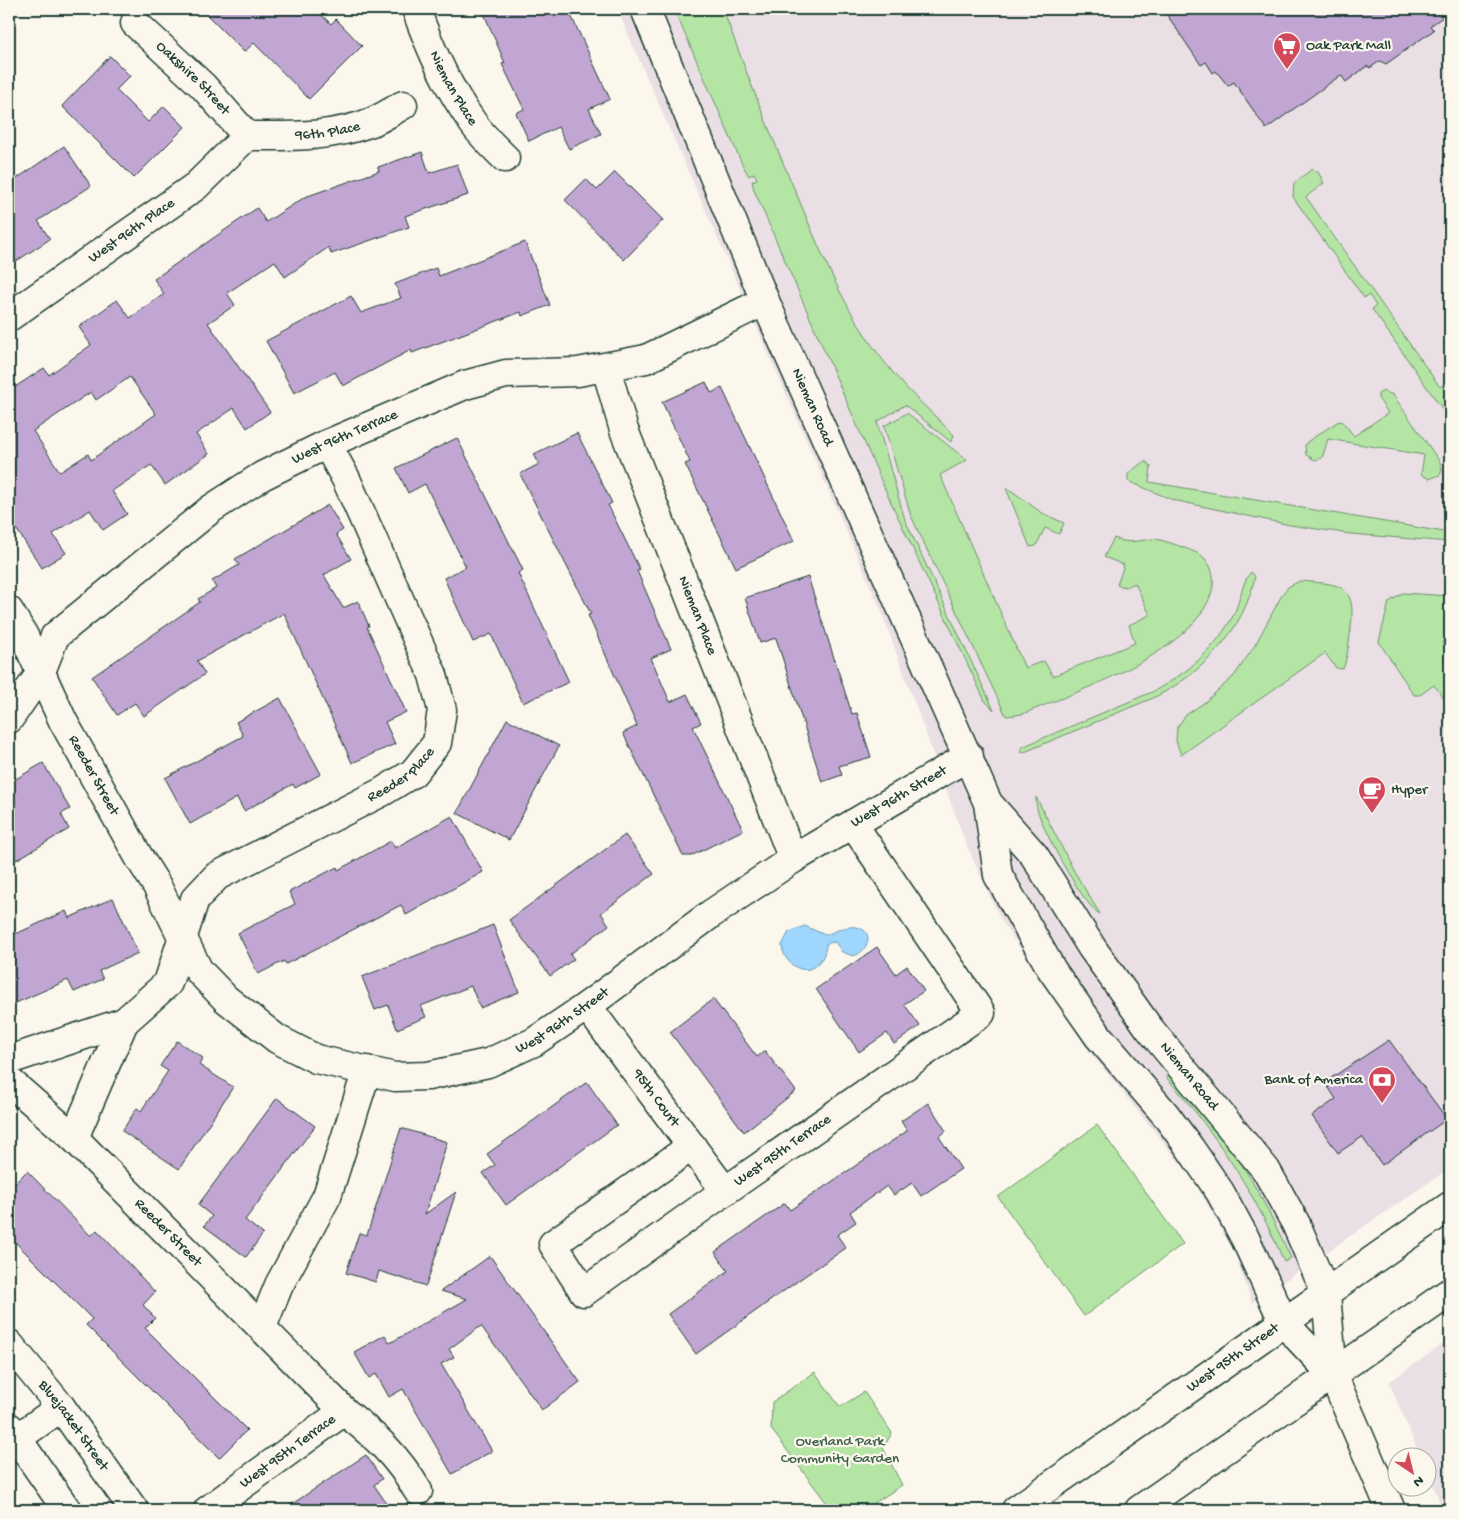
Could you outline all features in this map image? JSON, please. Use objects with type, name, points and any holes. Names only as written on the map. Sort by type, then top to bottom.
[{"type":"street","name":"Nieman Place","points":[[416,9],[429,44],[449,86],[474,125],[504,158]]},
{"type":"street","name":"Nieman Road","points":[[645,9],[765,301],[969,756],[988,803],[998,875],[1052,970],[1099,1037],[1165,1114],[1220,1192],[1245,1238],[1284,1323],[1333,1375]]},
{"type":"street","name":"Oakshire Street","points":[[135,23],[203,86],[247,136]]},
{"type":"street","name":"96th Place","points":[[247,136],[304,137],[335,134],[370,123],[403,105]]},
{"type":"street","name":"West 96th Place","points":[[9,317],[196,186],[247,136]]},
{"type":"street","name":"West 96th Terrace","points":[[9,719],[40,674],[55,636],[211,509],[262,476],[327,444],[465,385],[506,374],[578,372],[646,360],[765,301]]},
{"type":"street","name":"Nieman Place","points":[[606,368],[624,430],[794,860]]},
{"type":"street","name":"Reeder Place","points":[[183,937],[195,899],[217,876],[382,792],[413,773],[437,743],[442,710],[433,675],[346,479],[327,444]]},
{"type":"street","name":"Reeder Street","points":[[9,612],[24,636],[63,721],[157,886],[200,971],[226,999],[277,1039],[316,1059],[367,1070]]},
{"type":"street","name":"West 96th Street","points":[[367,1070],[395,1077],[428,1076],[488,1063],[534,1042],[588,1006],[711,914],[794,860],[969,756]]},
{"type":"street","name":"Nieman Road","points":[[988,803],[1034,855],[1092,948],[1149,1028],[1266,1170],[1296,1224],[1326,1294],[1333,1375],[1391,1510]]},
{"type":"street","name":"West 95th Terrace","points":[[692,1146],[553,1244],[584,1292],[725,1191],[981,1013],[853,824]]},
{"type":"street","points":[[9,1060],[124,1022],[168,983],[183,937]]},
{"type":"street","name":"95th Court","points":[[588,1006],[725,1191]]},
{"type":"street","points":[[74,1138],[124,1022]]},
{"type":"street","points":[[262,1327],[279,1285],[327,1196],[367,1070]]},
{"type":"street","name":"Reeder Street","points":[[9,1081],[74,1138],[262,1327]]},
{"type":"street","name":"West 95th Street","points":[[1016,1510],[1450,1206]]},
{"type":"street","points":[[1139,1510],[1450,1292]]},
{"type":"street","name":"West 95th Terrace","points":[[262,1327],[344,1411],[379,1439],[395,1456],[418,1491]]},
{"type":"street","name":"Bluejacket Street","points":[[9,1344],[61,1407],[134,1510]]},
{"type":"street","points":[[61,1407],[11,1437],[67,1510]]},
{"type":"street","name":"West 95th Terrace","points":[[208,1510],[344,1411]]},
{"type":"shaded area","points":[[617,9],[1450,9],[1450,1168],[1252,1303],[1235,1254],[1193,1179],[1089,1051],[1001,920],[966,844],[880,608]]},
{"type":"shaded area","points":[[1450,1339],[1450,1510],[1443,1510],[1436,1493],[1436,1446],[1416,1446],[1389,1382]]},
{"type":"green space","points":[[674,9],[723,9],[758,103],[787,172],[823,257],[851,313],[886,365],[954,435],[951,442],[905,405],[877,422],[905,520],[994,710],[985,701],[888,496],[754,190],[752,181],[757,179],[754,173],[749,176],[742,164]]},
{"type":"green space","points":[[1312,169],[1318,172],[1324,183],[1306,197],[1440,387],[1450,380],[1450,393],[1447,396],[1450,401],[1450,420],[1372,309],[1376,306],[1369,295],[1364,298],[1293,197],[1294,183]]},
{"type":"green space","points":[[1383,391],[1393,395],[1440,462],[1442,470],[1440,475],[1429,479],[1421,474],[1424,455],[1328,439],[1322,458],[1315,460],[1306,455],[1305,446],[1307,442],[1337,422],[1342,421],[1354,436],[1388,413],[1378,398],[1378,394]]},
{"type":"green space","points":[[907,413],[967,460],[940,475],[1025,668],[1044,661],[1053,676],[1135,643],[1129,625],[1150,615],[1135,583],[1126,587],[1117,585],[1124,565],[1104,557],[1114,538],[1130,542],[1154,539],[1201,555],[1209,565],[1213,578],[1213,586],[1204,609],[1186,630],[1162,649],[1134,666],[1104,681],[1023,714],[1006,716],[911,516],[884,426]]},
{"type":"green space","points":[[1143,462],[1147,462],[1151,467],[1149,482],[1450,533],[1450,542],[1351,534],[1290,525],[1173,500],[1128,481],[1128,474]]},
{"type":"green space","points":[[1006,488],[1042,513],[1064,523],[1059,534],[1045,528],[1036,546],[1030,547]]},
{"type":"green space","points":[[1251,572],[1255,576],[1250,596],[1242,615],[1218,649],[1188,677],[1153,698],[1022,753],[1021,748],[1152,692],[1189,668],[1210,648],[1228,625]]},
{"type":"green space","points":[[1300,581],[1324,583],[1342,588],[1351,601],[1351,627],[1343,669],[1336,668],[1325,653],[1181,755],[1176,741],[1177,727],[1186,715],[1205,702],[1234,676],[1254,647],[1283,593],[1288,587]]},
{"type":"green space","points":[[1403,593],[1450,596],[1450,635],[1442,642],[1450,654],[1450,706],[1434,685],[1420,695],[1414,695],[1379,642],[1389,602]]},
{"type":"green space","points":[[1036,797],[1074,871],[1100,914],[1093,908],[1074,883],[1054,848],[1040,818]]},
{"type":"green space","points":[[1171,1073],[1216,1127],[1242,1164],[1268,1210],[1291,1258],[1284,1262],[1260,1212],[1232,1164],[1201,1119],[1166,1077]]},
{"type":"green space","points":[[1097,1125],[1183,1244],[1084,1316],[998,1197]]},
{"type":"green space","name":"Overland Park Community Garden","points":[[815,1372],[840,1407],[864,1392],[892,1433],[883,1448],[902,1485],[864,1510],[832,1510],[771,1429],[772,1402]]},
{"type":"water","points":[[805,926],[825,935],[844,928],[856,927],[866,932],[868,941],[863,951],[853,956],[842,952],[835,942],[827,943],[822,959],[814,967],[802,969],[796,967],[786,958],[782,945],[789,932]]},
{"type":"building","points":[[201,9],[315,9],[331,24],[336,19],[362,46],[309,99],[254,43],[244,52]]},
{"type":"building","points":[[482,9],[568,9],[610,99],[589,109],[601,134],[569,149],[558,127],[529,141],[516,113],[524,109],[502,64],[505,63]]},
{"type":"building","name":"Oak Park Mall","points":[[1163,9],[1450,9],[1450,12],[1430,26],[1434,30],[1386,64],[1380,61],[1370,68],[1367,66],[1346,82],[1341,75],[1266,129],[1234,82],[1228,86],[1216,71],[1213,73],[1206,62],[1201,65]]},
{"type":"building","points":[[110,56],[130,76],[116,90],[148,122],[164,106],[185,127],[134,178],[62,106]]},
{"type":"building","points":[[64,146],[91,186],[38,221],[50,239],[9,266],[9,184]]},
{"type":"building","points":[[422,152],[429,173],[457,164],[468,195],[405,216],[409,227],[331,254],[329,247],[285,277],[275,261],[227,293],[235,305],[208,323],[270,412],[247,428],[234,408],[196,434],[209,454],[165,485],[151,465],[112,491],[127,514],[103,530],[90,510],[53,534],[66,553],[42,568],[9,518],[9,391],[44,368],[49,375],[91,345],[79,327],[117,300],[130,318],[164,294],[154,279],[257,208],[266,222],[305,197],[379,171],[378,167]],"holes":[[[130,377],[156,414],[91,460],[88,454],[60,472],[33,431],[91,392],[96,400]]]},
{"type":"building","points":[[615,172],[663,220],[624,260],[565,200],[586,179],[597,190]]},
{"type":"building","points":[[525,242],[550,305],[522,316],[521,312],[412,353],[411,350],[343,386],[335,372],[294,393],[266,341],[351,296],[361,313],[401,298],[395,284],[436,268],[439,276]]},
{"type":"building","points":[[706,382],[711,393],[722,388],[794,541],[736,568],[685,464],[690,462],[662,402]]},
{"type":"building","points":[[577,433],[612,503],[608,505],[640,570],[637,571],[671,649],[651,658],[670,702],[687,694],[701,723],[693,727],[743,830],[691,856],[683,856],[623,733],[637,726],[588,615],[591,614],[520,474],[539,464],[534,454]]},
{"type":"building","points":[[457,438],[523,570],[518,573],[569,682],[523,703],[491,634],[473,642],[444,578],[466,567],[425,484],[408,493],[396,468]]},
{"type":"building","points":[[328,505],[343,530],[336,534],[351,559],[324,575],[343,608],[358,601],[369,626],[367,627],[406,712],[385,722],[395,744],[352,763],[284,613],[197,661],[205,674],[144,716],[135,703],[117,715],[92,677],[200,602],[198,599],[216,588],[212,581],[239,565],[235,559]]},
{"type":"building","points":[[808,577],[852,714],[857,713],[871,757],[839,766],[842,775],[822,782],[776,638],[760,643],[745,598]]},
{"type":"building","points":[[280,698],[321,774],[295,788],[293,784],[244,811],[237,798],[190,824],[165,778],[243,736],[236,722]]},
{"type":"building","points":[[507,719],[559,746],[509,840],[457,813]]},
{"type":"building","points":[[43,763],[70,809],[61,814],[69,829],[9,864],[9,783]]},
{"type":"building","points":[[452,816],[483,872],[406,915],[401,905],[286,964],[284,961],[258,974],[238,933],[295,904],[289,892],[337,867],[338,870],[391,841],[395,848]]},
{"type":"building","points":[[625,835],[654,874],[601,913],[609,925],[570,954],[574,959],[550,976],[509,920]]},
{"type":"building","points":[[113,898],[138,953],[99,971],[103,979],[74,992],[68,980],[9,1006],[9,937],[66,911],[69,918]]},
{"type":"building","points":[[493,925],[519,992],[480,1008],[471,986],[421,1006],[426,1017],[397,1029],[388,1005],[375,1010],[362,977]]},
{"type":"building","points":[[877,947],[896,974],[907,966],[924,991],[904,1004],[920,1026],[894,1044],[887,1033],[859,1052],[816,989]]},
{"type":"building","points":[[713,999],[757,1057],[765,1051],[796,1091],[744,1132],[670,1032]]},
{"type":"building","name":"Bank of America","points":[[1389,1040],[1447,1119],[1382,1165],[1362,1137],[1338,1153],[1312,1116],[1336,1099],[1325,1082]]},
{"type":"building","points":[[177,1041],[203,1058],[199,1065],[233,1087],[179,1169],[122,1131],[137,1108],[141,1111],[168,1071],[160,1066]]},
{"type":"building","points":[[587,1082],[617,1125],[506,1205],[483,1173],[495,1165],[487,1154]]},
{"type":"building","points":[[277,1098],[315,1126],[245,1220],[263,1234],[246,1257],[204,1226],[212,1216],[198,1205]]},
{"type":"building","points":[[928,1103],[946,1131],[939,1137],[961,1169],[921,1196],[912,1183],[894,1195],[887,1186],[850,1212],[856,1222],[837,1235],[846,1248],[696,1354],[668,1314],[728,1271],[715,1252],[785,1203],[790,1210],[907,1131],[901,1121]]},
{"type":"building","points":[[401,1128],[447,1142],[425,1214],[456,1192],[426,1286],[379,1271],[376,1282],[346,1273],[359,1233],[367,1235]]},
{"type":"building","points":[[27,1171],[91,1236],[97,1230],[155,1292],[143,1305],[155,1318],[145,1328],[247,1430],[219,1458],[86,1325],[92,1319],[9,1236],[9,1189]]},
{"type":"building","points":[[490,1256],[580,1382],[542,1410],[481,1326],[449,1349],[454,1357],[441,1364],[492,1451],[452,1474],[403,1389],[389,1397],[376,1374],[369,1378],[354,1352],[385,1335],[390,1343],[467,1299],[441,1291]]},
{"type":"building","points":[[366,1455],[382,1479],[374,1485],[391,1510],[283,1510]]},
{"type":"place","name":"Oak Park Mall","points":[[1287,70]]},
{"type":"place","name":"Hyper","points":[[1372,814]]},
{"type":"place","name":"Bank of America","points":[[1382,1104]]}]
